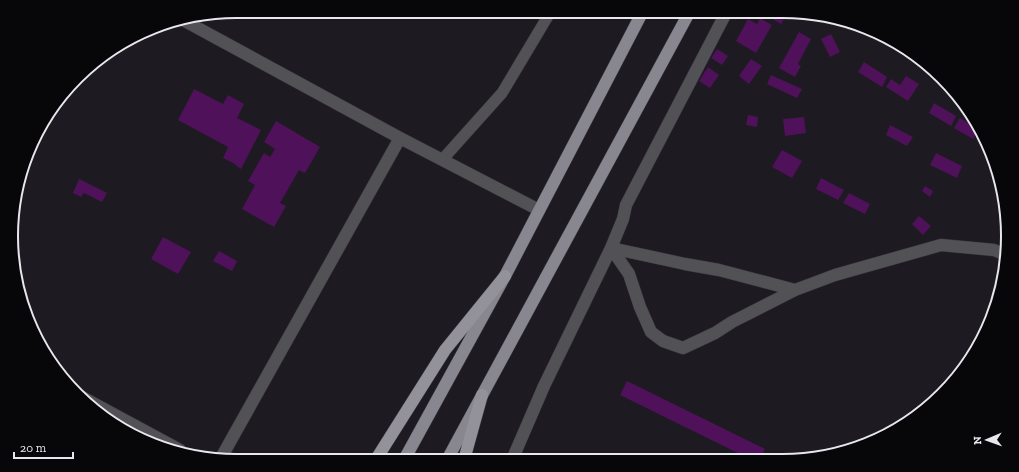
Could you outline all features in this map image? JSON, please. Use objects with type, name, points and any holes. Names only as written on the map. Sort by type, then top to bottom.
[{"type":"highway","points":[[379,454],[445,350],[505,276]]},
{"type":"highway","points":[[466,454],[482,395]]},
{"type":"main road","points":[[407,454],[505,276],[639,18]]},
{"type":"main road","points":[[450,454],[686,18]]},
{"type":"street","points":[[515,454],[544,386],[611,248],[623,219],[626,205],[723,18]]},
{"type":"street","points":[[188,23],[400,138],[539,210]]},
{"type":"street","points":[[223,454],[400,138]]},
{"type":"street","points":[[611,248],[630,274],[640,307],[651,332],[663,342],[683,348],[795,290],[835,275],[941,244],[994,250],[1001,253]]},
{"type":"street","points":[[611,248],[719,270],[795,290]]},
{"type":"street","points":[[101,407],[163,441]]},
{"type":"lane","points":[[442,160],[502,93],[547,18]]},
{"type":"building","points":[[760,18],[772,25],[756,53],[736,41],[748,19],[757,24]]},
{"type":"building","points":[[771,18],[785,18],[781,24]]},
{"type":"building","points":[[799,32],[811,39],[798,64],[801,66],[795,77],[779,68]]},
{"type":"building","points":[[831,34],[840,52],[830,57],[821,39]]},
{"type":"building","points":[[717,49],[728,56],[722,65],[711,58]]},
{"type":"building","points":[[751,59],[762,66],[749,84],[739,76]]},
{"type":"building","points":[[864,62],[887,77],[882,87],[858,72]]},
{"type":"building","points":[[708,67],[719,75],[710,88],[699,81]]},
{"type":"building","points":[[771,75],[802,89],[797,98],[767,84]]},
{"type":"building","points":[[906,76],[919,84],[908,101],[886,87],[891,79],[900,85]]},
{"type":"building","points":[[194,89],[223,104],[228,95],[244,104],[237,118],[261,130],[241,169],[223,158],[228,147],[178,120]]},
{"type":"building","points":[[934,103],[956,116],[951,126],[929,113]]},
{"type":"building","points":[[748,115],[758,117],[757,127],[746,125]]},
{"type":"building","points":[[804,117],[806,133],[785,136],[783,119]]},
{"type":"building","points":[[960,118],[970,124],[976,134],[973,139],[954,128]]},
{"type":"building","points":[[276,121],[320,147],[305,173],[299,170],[280,203],[286,206],[274,227],[242,209],[255,185],[248,181],[264,153],[270,157],[275,149],[264,142]]},
{"type":"building","points":[[890,125],[913,137],[907,146],[886,135]]},
{"type":"building","points":[[782,150],[802,161],[792,178],[772,167]]},
{"type":"building","points":[[936,153],[962,166],[957,178],[930,165]]},
{"type":"building","points":[[821,178],[844,190],[838,200],[816,189]]},
{"type":"building","points":[[79,179],[107,193],[102,202],[84,193],[81,197],[73,193]]},
{"type":"building","points":[[925,186],[933,191],[930,197],[922,191]]},
{"type":"building","points":[[849,193],[870,204],[865,214],[843,203]]},
{"type":"building","points":[[919,216],[931,226],[923,235],[912,224]]},
{"type":"building","points":[[163,237],[191,252],[178,274],[151,259]]},
{"type":"building","points":[[219,251],[237,261],[232,271],[213,261]]},
{"type":"building","points":[[627,381],[765,449],[762,454],[740,454],[620,395]]}]
